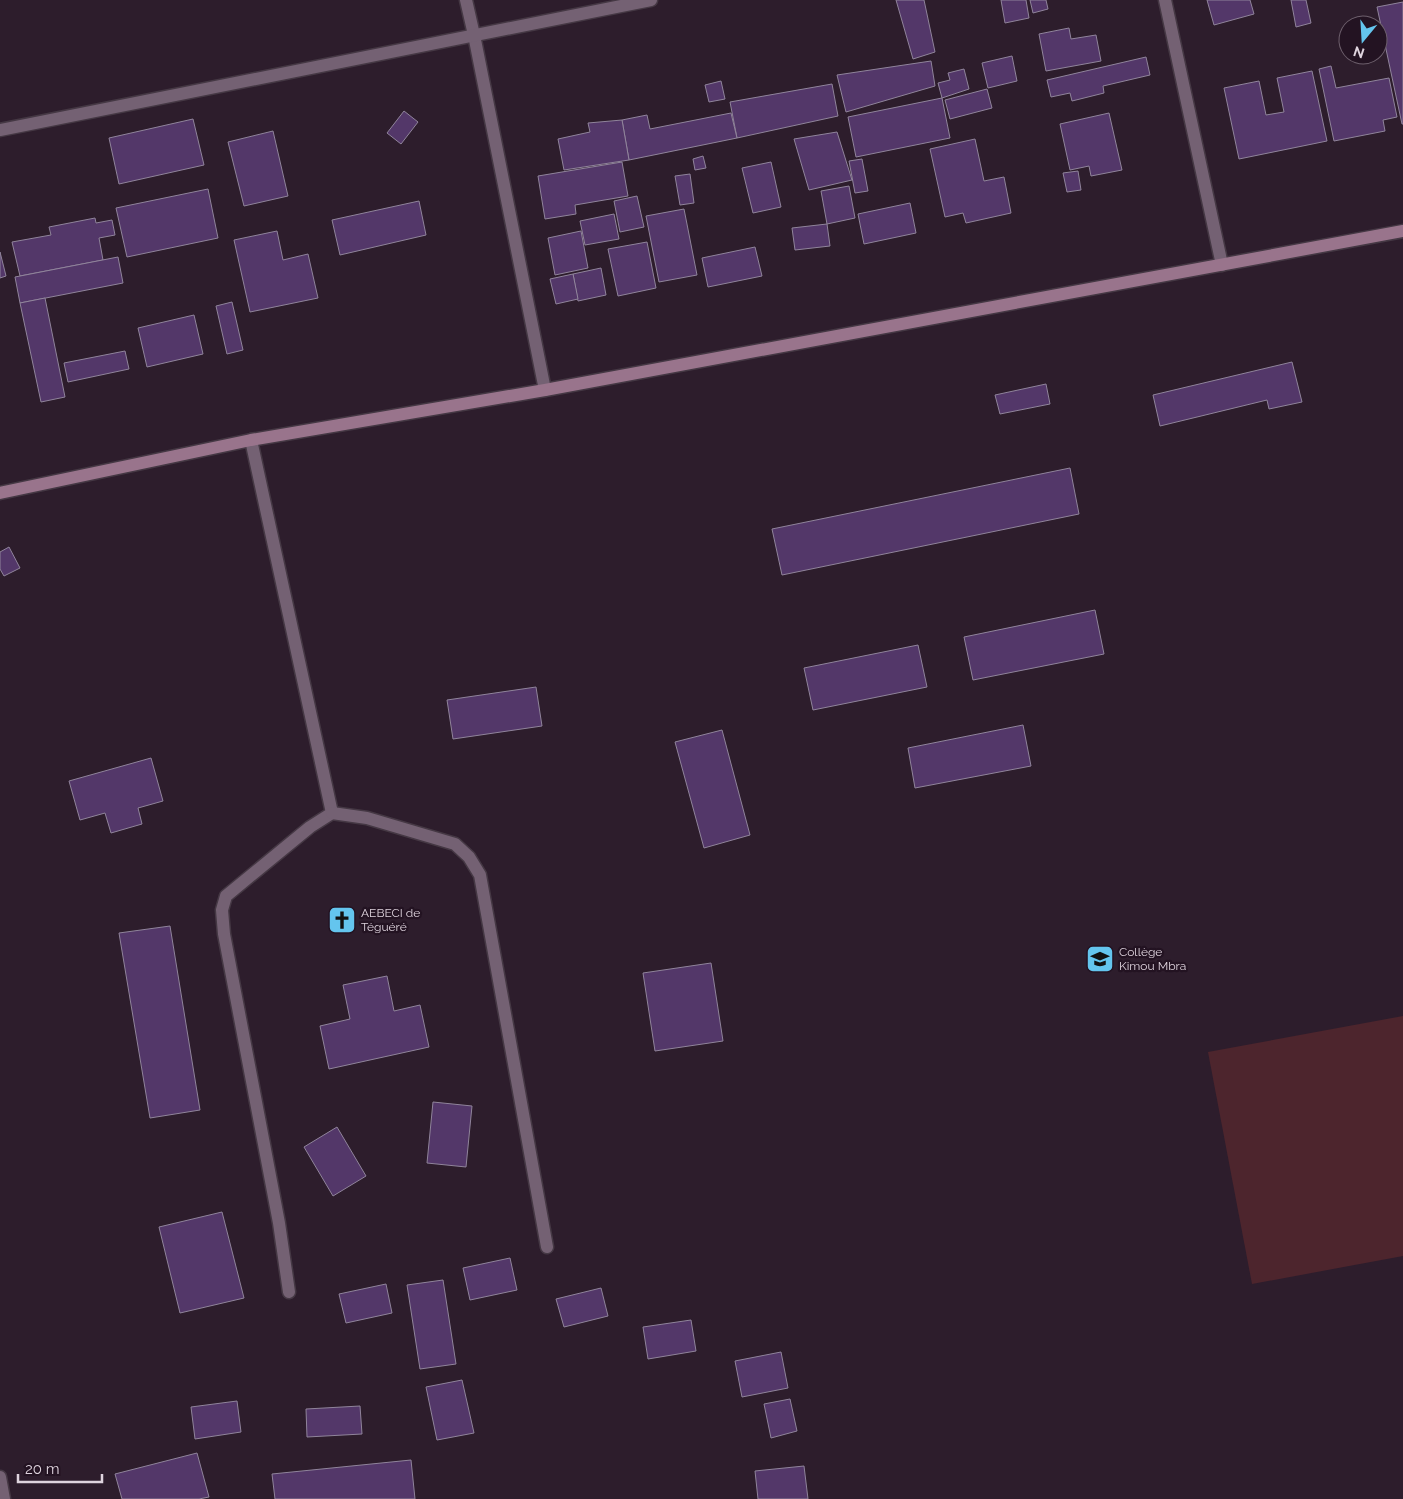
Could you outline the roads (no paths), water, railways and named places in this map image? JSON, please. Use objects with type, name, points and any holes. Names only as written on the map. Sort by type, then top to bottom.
[{"type":"street","points":[[466,0],[545,390]]},
{"type":"street","points":[[0,130],[651,0]]},
{"type":"street","points":[[1165,0],[1222,265]]},
{"type":"street","points":[[0,493],[251,440],[545,390],[1403,231]]},
{"type":"street","points":[[251,440],[332,813]]},
{"type":"street","points":[[289,1292],[279,1223],[224,934],[222,910],[226,896],[310,827],[332,813],[367,818],[454,844],[469,857],[480,875],[547,1247]]},
{"type":"street","points":[[0,1477],[4,1499]]},
{"type":"place","name":"AEBECI de Téguéré","points":[[342,920]]},
{"type":"place","name":"Collège Kimou Mbra","points":[[1100,959]]}]
